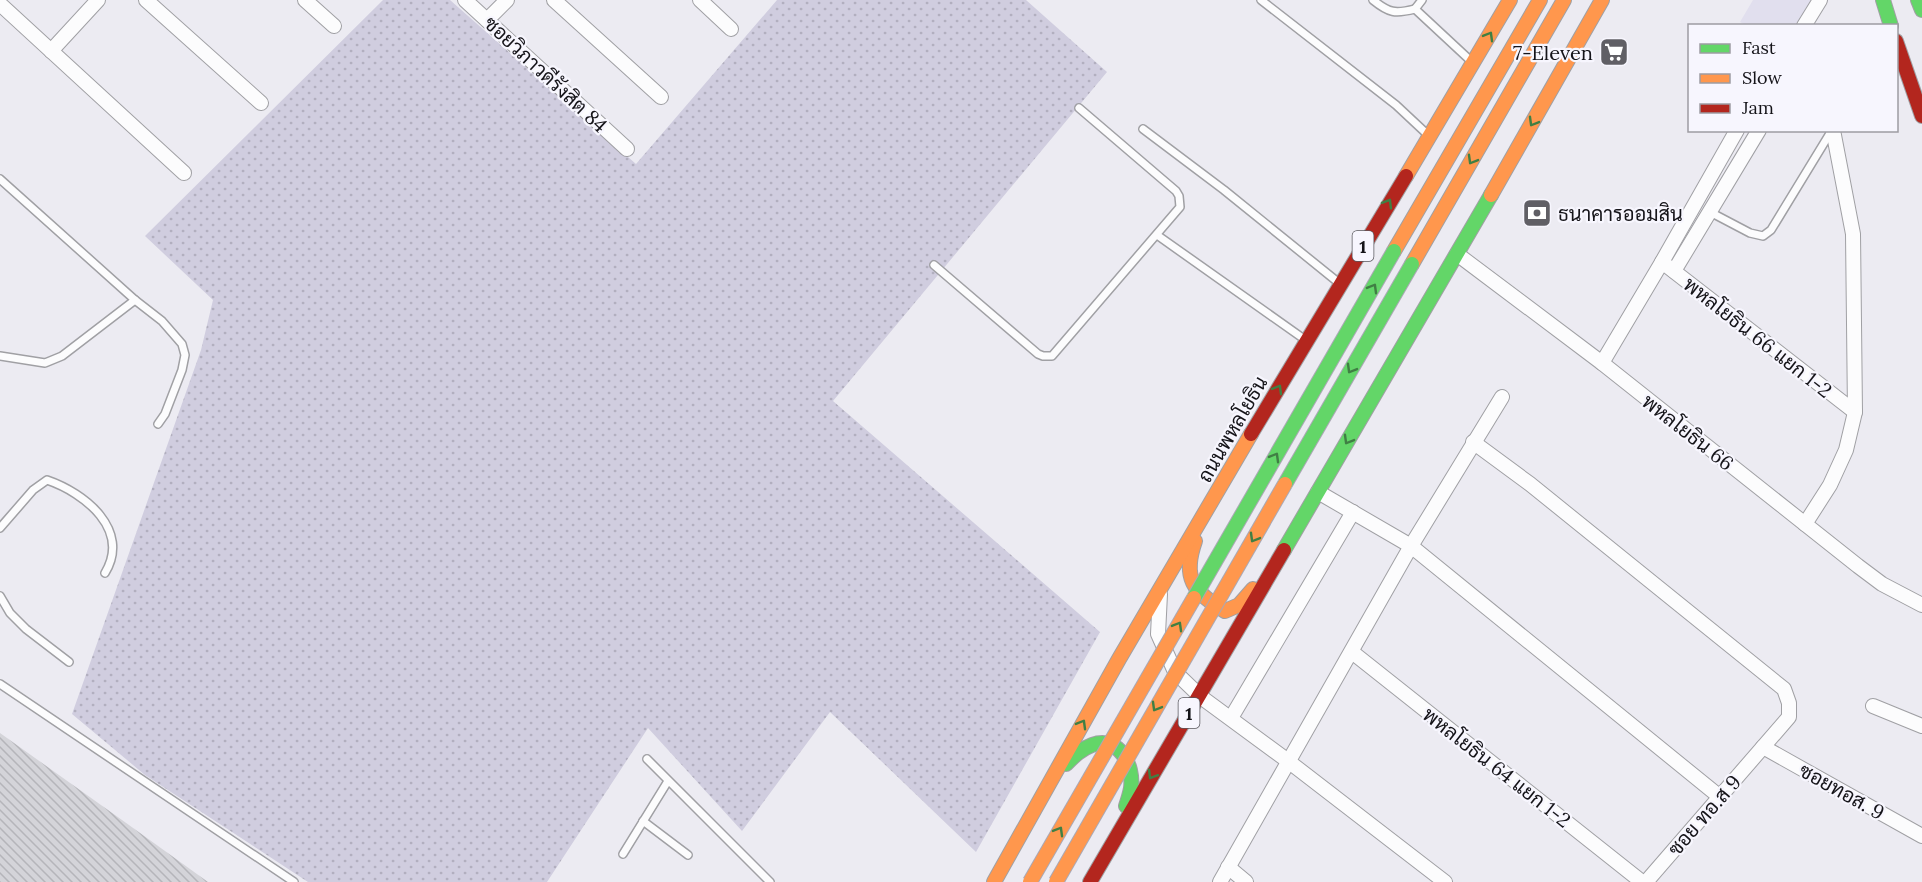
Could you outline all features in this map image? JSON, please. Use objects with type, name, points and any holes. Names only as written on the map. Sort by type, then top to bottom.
[{"type":"main road","name":"ถนนพหลโยธิน","points":[[994,882],[1160,588],[1510,0]]},
{"type":"main road","points":[[1030,882],[1540,0]]},
{"type":"main road","points":[[1056,882],[1564,0]]},
{"type":"main road","name":"1","points":[[1090,882],[1200,697],[1602,0]]},
{"type":"main road","points":[[1882,0],[1890,24]]},
{"type":"main road","points":[[1918,0],[1922,10]]},
{"type":"main road","points":[[1898,47],[1922,116]]},
{"type":"main road","points":[[1217,494],[1188,558],[1190,582],[1205,600],[1225,611],[1239,606],[1288,543]]},
{"type":"main road","points":[[1033,811],[1078,750],[1089,744],[1103,742],[1116,746],[1130,762],[1133,784],[1107,852]]},
{"type":"street","points":[[51,51],[98,0]]},
{"type":"street","points":[[146,0],[261,103]]},
{"type":"street","points":[[305,0],[334,26]]},
{"type":"street","name":"ซอยวิภาวดีรังสิต 84","points":[[465,0],[627,149]]},
{"type":"street","points":[[487,20],[507,0]]},
{"type":"street","points":[[554,0],[661,97]]},
{"type":"street","points":[[700,0],[731,29]]},
{"type":"street","points":[[1805,24],[1820,0]]},
{"type":"street","points":[[0,4],[184,173]]},
{"type":"street","points":[[1602,363],[1736,132]]},
{"type":"street","points":[[1674,271],[1758,132]]},
{"type":"street","points":[[1805,524],[1830,485],[1845,450],[1854,412],[1853,234],[1832,132]]},
{"type":"street","name":"พหลโยธิน 66","points":[[1457,254],[1602,363],[1882,584],[1922,605]]},
{"type":"street","name":"พหลโยธิน 66 แยก 1-2","points":[[1662,262],[1854,412]]},
{"type":"street","points":[[1220,882],[1411,546],[1502,397]]},
{"type":"street","name":"ซอย ทอ.ส 9","points":[[1473,442],[1539,492],[1784,689],[1789,703],[1789,717],[1644,882]]},
{"type":"street","points":[[1318,492],[1411,546],[1720,797]]},
{"type":"street","points":[[1231,718],[1353,512]]},
{"type":"street","points":[[1160,588],[1158,634],[1175,672],[1200,697],[1288,761],[1445,882]]},
{"type":"street","name":"พหลโยธิน 64 แยก 1-2","points":[[1352,652],[1644,882]]},
{"type":"street","points":[[1873,706],[1921,724]]},
{"type":"street","name":"ซอยทอส. 9","points":[[1763,747],[1922,836]]},
{"type":"street","points":[[1228,867],[1246,882]]},
{"type":"lane","points":[[1261,0],[1396,105],[1429,136]]},
{"type":"lane","points":[[1373,0],[1386,11],[1397,12],[1415,9],[1422,0]]},
{"type":"lane","points":[[1415,9],[1473,63]]},
{"type":"lane","points":[[934,265],[1038,354],[1052,356],[1180,207],[1176,191],[1079,108]]},
{"type":"lane","points":[[1143,129],[1224,190],[1340,284]]},
{"type":"lane","points":[[1710,212],[1750,234],[1763,236],[1771,230],[1831,132]]},
{"type":"lane","points":[[0,179],[135,300],[162,321],[182,344],[185,355],[182,370],[165,414],[158,424]]},
{"type":"lane","points":[[1156,235],[1306,341]]},
{"type":"lane","points":[[0,356],[45,363],[62,356],[135,300]]},
{"type":"lane","points":[[0,528],[33,490],[47,480],[64,486],[83,498],[102,516],[110,530],[113,543],[111,563],[105,573]]},
{"type":"lane","points":[[0,596],[10,613],[26,629],[69,662]]},
{"type":"lane","points":[[0,684],[294,882]]},
{"type":"lane","points":[[647,759],[770,882]]},
{"type":"lane","points":[[623,854],[668,781]]},
{"type":"lane","points":[[643,821],[688,855]]},
{"type":"shaded area","points":[[383,0],[450,0],[636,164],[777,0],[1026,0],[1107,72],[833,401],[1100,632],[976,852],[830,712],[742,831],[648,728],[547,882],[308,882],[145,775],[72,714],[201,350],[213,300],[145,236]]},
{"type":"shaded area","points":[[1753,0],[1814,0],[1800,24],[1744,24],[1740,22]]},
{"type":"building","points":[[0,733],[122,820],[208,882],[0,882]]},
{"type":"traffic: fast","points":[[1883,0],[1890,24]]},
{"type":"traffic: fast","points":[[1918,0],[1922,10]]},
{"type":"traffic: fast","points":[[1284,550],[1491,195]]},
{"type":"traffic: fast","points":[[1194,598],[1394,251]]},
{"type":"traffic: fast","points":[[1285,484],[1412,264]]},
{"type":"traffic: fast","points":[[1066,764],[1092,745],[1102,743],[1117,748],[1123,754],[1130,770],[1131,788],[1126,806]]},
{"type":"traffic: slow","points":[[1406,176],[1510,0]]},
{"type":"traffic: slow","points":[[1394,251],[1540,0]]},
{"type":"traffic: slow","points":[[1412,264],[1564,0]]},
{"type":"traffic: slow","points":[[1491,195],[1602,0]]},
{"type":"traffic: slow","points":[[994,882],[1119,659],[1251,434]]},
{"type":"traffic: slow","points":[[1056,882],[1285,484]]},
{"type":"traffic: slow","points":[[1195,541],[1191,554],[1190,574],[1193,583],[1205,597],[1225,611],[1239,605],[1253,589]]},
{"type":"traffic: slow","points":[[1030,882],[1194,598]]},
{"type":"traffic: jam","points":[[1898,47],[1922,116]]},
{"type":"traffic: jam","points":[[1251,434],[1406,176]]},
{"type":"traffic: jam","points":[[1090,882],[1284,550]]},
{"type":"place","name":"7-Eleven","points":[[1614,52]]},
{"type":"place","name":"ธนาคารออมสิน","points":[[1537,213]]}]
